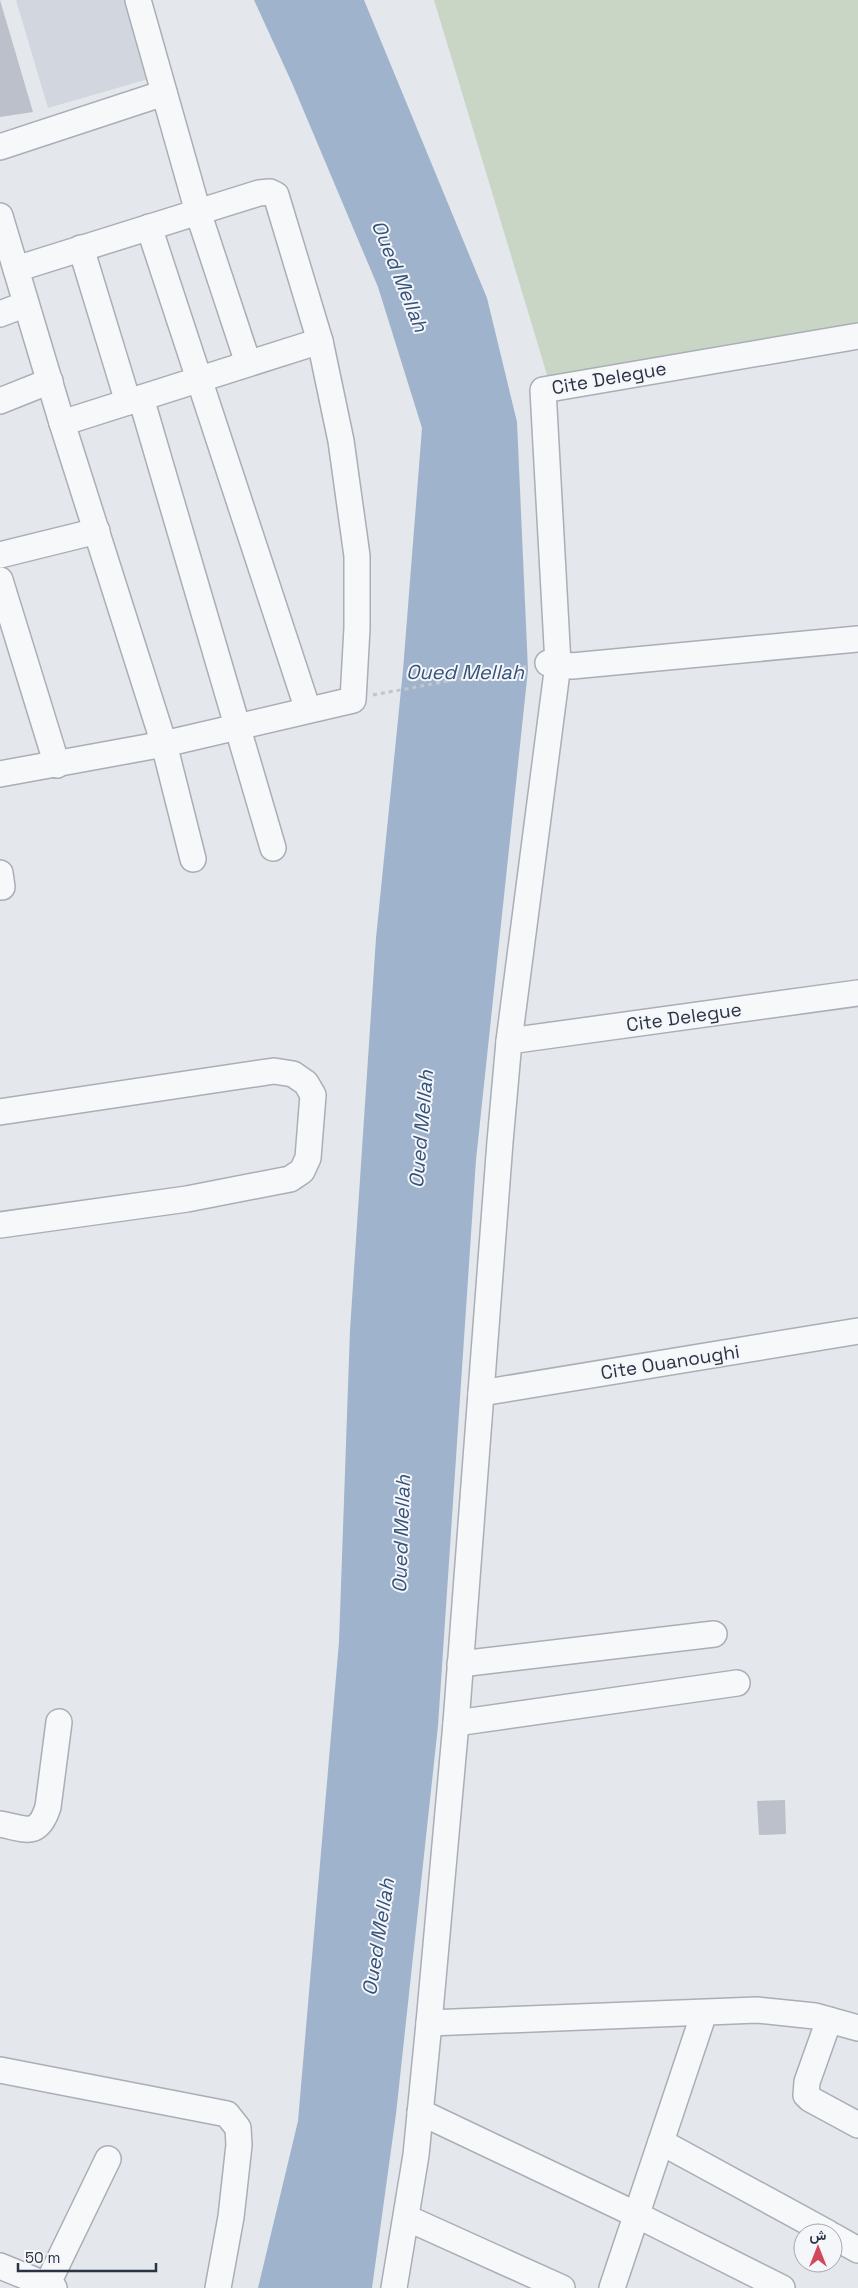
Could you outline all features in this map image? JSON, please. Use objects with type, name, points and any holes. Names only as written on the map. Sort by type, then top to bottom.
[{"type":"street","points":[[138,0],[198,212],[248,363]]},
{"type":"street","points":[[0,147],[164,93]]},
{"type":"street","points":[[0,774],[164,744],[239,728],[356,699],[357,556],[341,441],[320,341],[276,194],[270,192],[259,193],[16,269]]},
{"type":"street","points":[[0,216],[62,423],[164,744],[193,859]]},
{"type":"street","points":[[149,227],[308,710]]},
{"type":"street","points":[[81,248],[135,400],[239,728],[272,848]]},
{"type":"street","points":[[0,314],[26,304]]},
{"type":"street","name":"Cite Delegue","points":[[553,664],[543,390],[858,336]]},
{"type":"street","points":[[62,423],[320,341]]},
{"type":"street","points":[[0,401],[50,381]]},
{"type":"street","points":[[0,555],[97,531]]},
{"type":"street","points":[[0,580],[57,765]]},
{"type":"street","points":[[394,2288],[407,2218],[429,2023],[456,1723],[509,1041],[553,664],[572,666],[858,639]]},
{"type":"street","name":"Cite Delegue","points":[[509,1041],[858,993]]},
{"type":"street","points":[[0,1112],[274,1071],[292,1074],[306,1083],[313,1095],[308,1158],[302,1171],[290,1179],[187,1199],[0,1224]]},
{"type":"street","name":"Cite Ouanoughi","points":[[481,1393],[858,1331]]},
{"type":"street","points":[[460,1664],[714,1634]]},
{"type":"street","points":[[456,1723],[737,1683]]},
{"type":"street","points":[[0,1824],[29,1829],[40,1826],[44,1820],[48,1807],[59,1722]]},
{"type":"street","points":[[429,2023],[776,2011],[829,2020],[858,2028]]},
{"type":"street","points":[[612,2288],[704,2013]]},
{"type":"street","points":[[829,2020],[807,2082],[806,2095],[858,2125]]},
{"type":"street","points":[[0,2070],[227,2114],[238,2128],[239,2145],[237,2175],[218,2288]]},
{"type":"street","points":[[420,2112],[637,2215],[782,2288]]},
{"type":"street","points":[[661,2142],[810,2223]]},
{"type":"street","points":[[0,2266],[51,2287],[108,2159]]},
{"type":"street","points":[[407,2218],[562,2288]]},
{"type":"street","points":[[843,2242],[858,2250]]},
{"type":"path","points":[[356,699],[553,664]]},
{"type":"shaded area","points":[[16,0],[129,0],[152,78],[48,108]]},
{"type":"green space","points":[[434,0],[858,0],[858,335],[551,388]]},
{"type":"water","name":"Oued Mellah","points":[[254,0],[364,0],[487,298],[517,422],[528,670],[476,1160],[438,1726],[396,2114],[372,2288],[258,2288],[298,2121],[339,1642],[350,1330],[376,938],[403,670],[422,428],[378,287],[292,83]]},
{"type":"building","points":[[0,0],[33,112],[0,117]]},
{"type":"building","points":[[785,1800],[786,1834],[759,1835],[757,1801]]}]
